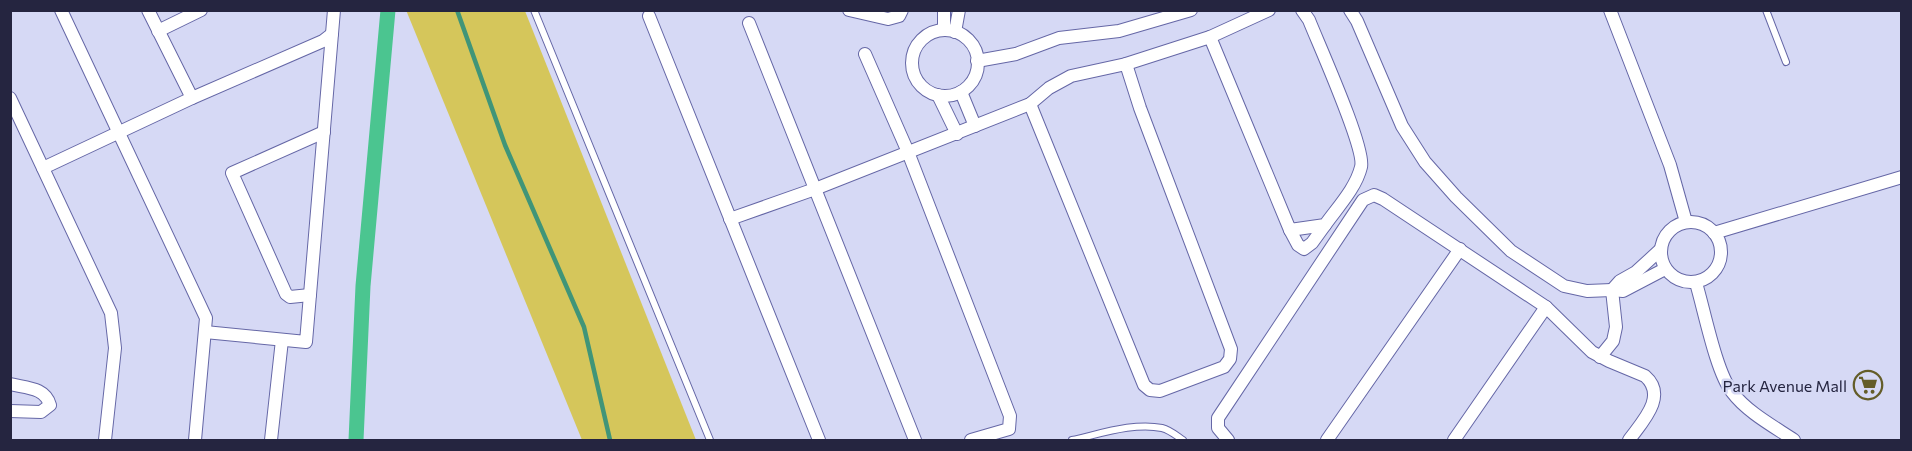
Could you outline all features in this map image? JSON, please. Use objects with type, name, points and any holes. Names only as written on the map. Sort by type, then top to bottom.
[{"type":"street","points":[[62,10],[206,318],[195,441]]},
{"type":"street","points":[[148,10],[192,98]]},
{"type":"street","points":[[158,31],[201,10]]},
{"type":"street","points":[[205,332],[306,342],[334,10]]},
{"type":"street","points":[[849,10],[888,19],[899,16],[902,10]]},
{"type":"street","points":[[944,10],[950,31]]},
{"type":"street","points":[[950,31],[959,10]]},
{"type":"street","points":[[977,61],[1016,54],[1059,38],[1119,31],[1191,10]]},
{"type":"street","points":[[730,219],[815,189],[1030,104],[1049,88],[1071,76],[1126,64],[1210,37],[1269,10]]},
{"type":"street","points":[[1210,37],[1290,230],[1298,245],[1304,249],[1312,243],[1352,185],[1359,173],[1362,160],[1356,138],[1309,20],[1302,10]]},
{"type":"street","points":[[1610,10],[1670,165],[1686,222]]},
{"type":"street","points":[[1354,14],[1402,126],[1425,162],[1456,197],[1511,251],[1564,286],[1587,291],[1623,291],[1665,269]]},
{"type":"street","points":[[649,16],[819,441]]},
{"type":"street","points":[[748,22],[915,441]]},
{"type":"street","points":[[950,31],[971,43],[977,61],[974,79],[961,92],[950,96],[938,95],[928,92],[914,76],[913,55],[917,45],[924,37],[933,32],[950,31]]},
{"type":"street","points":[[43,168],[192,98],[323,41],[332,34]]},
{"type":"street","points":[[865,54],[908,152],[1010,416],[1009,429],[971,441]]},
{"type":"street","points":[[1030,104],[1143,385],[1150,390],[1160,391],[1224,367],[1230,359],[1231,349],[1140,108],[1126,64]]},
{"type":"street","points":[[961,92],[975,126]]},
{"type":"street","points":[[938,95],[957,134]]},
{"type":"street","points":[[10,99],[111,313],[115,348],[105,441]]},
{"type":"street","points":[[310,295],[290,297],[286,294],[232,172],[324,132]]},
{"type":"street","points":[[1714,233],[1902,177]]},
{"type":"street","points":[[1228,441],[1218,428],[1218,418],[1363,200],[1374,195],[1460,249],[1545,307],[1592,352],[1646,376],[1653,384],[1655,391],[1653,405],[1629,441]]},
{"type":"street","points":[[1686,222],[1697,222],[1706,226],[1714,233],[1721,252],[1714,272],[1706,279],[1696,283],[1679,281],[1665,269],[1661,260],[1660,250],[1668,232],[1686,222]]},
{"type":"street","points":[[1290,230],[1325,225]]},
{"type":"street","points":[[1327,441],[1460,249]]},
{"type":"street","points":[[1611,290],[1620,281],[1636,272],[1660,250]]},
{"type":"street","points":[[1696,283],[1721,370],[1731,392],[1794,441]]},
{"type":"street","points":[[1600,357],[1613,341],[1616,327],[1611,290]]},
{"type":"street","points":[[1454,441],[1545,307]]},
{"type":"street","points":[[271,441],[282,340]]},
{"type":"street","points":[[10,384],[43,393],[50,405],[41,412],[10,411]]},
{"type":"lane","points":[[534,10],[710,441]]},
{"type":"lane","points":[[1766,10],[1786,62]]},
{"type":"lane","points":[[1072,441],[1120,430],[1148,427],[1164,429],[1183,441]]},
{"type":"shaded area","points":[[406,10],[525,11],[696,440],[582,440]]},
{"type":"waterway","points":[[356,440],[363,286],[388,10]]},
{"type":"waterway","points":[[457,10],[505,145],[584,327],[610,440]]},
{"type":"place","name":"Park Avenue Mall","points":[[1868,385]]}]
